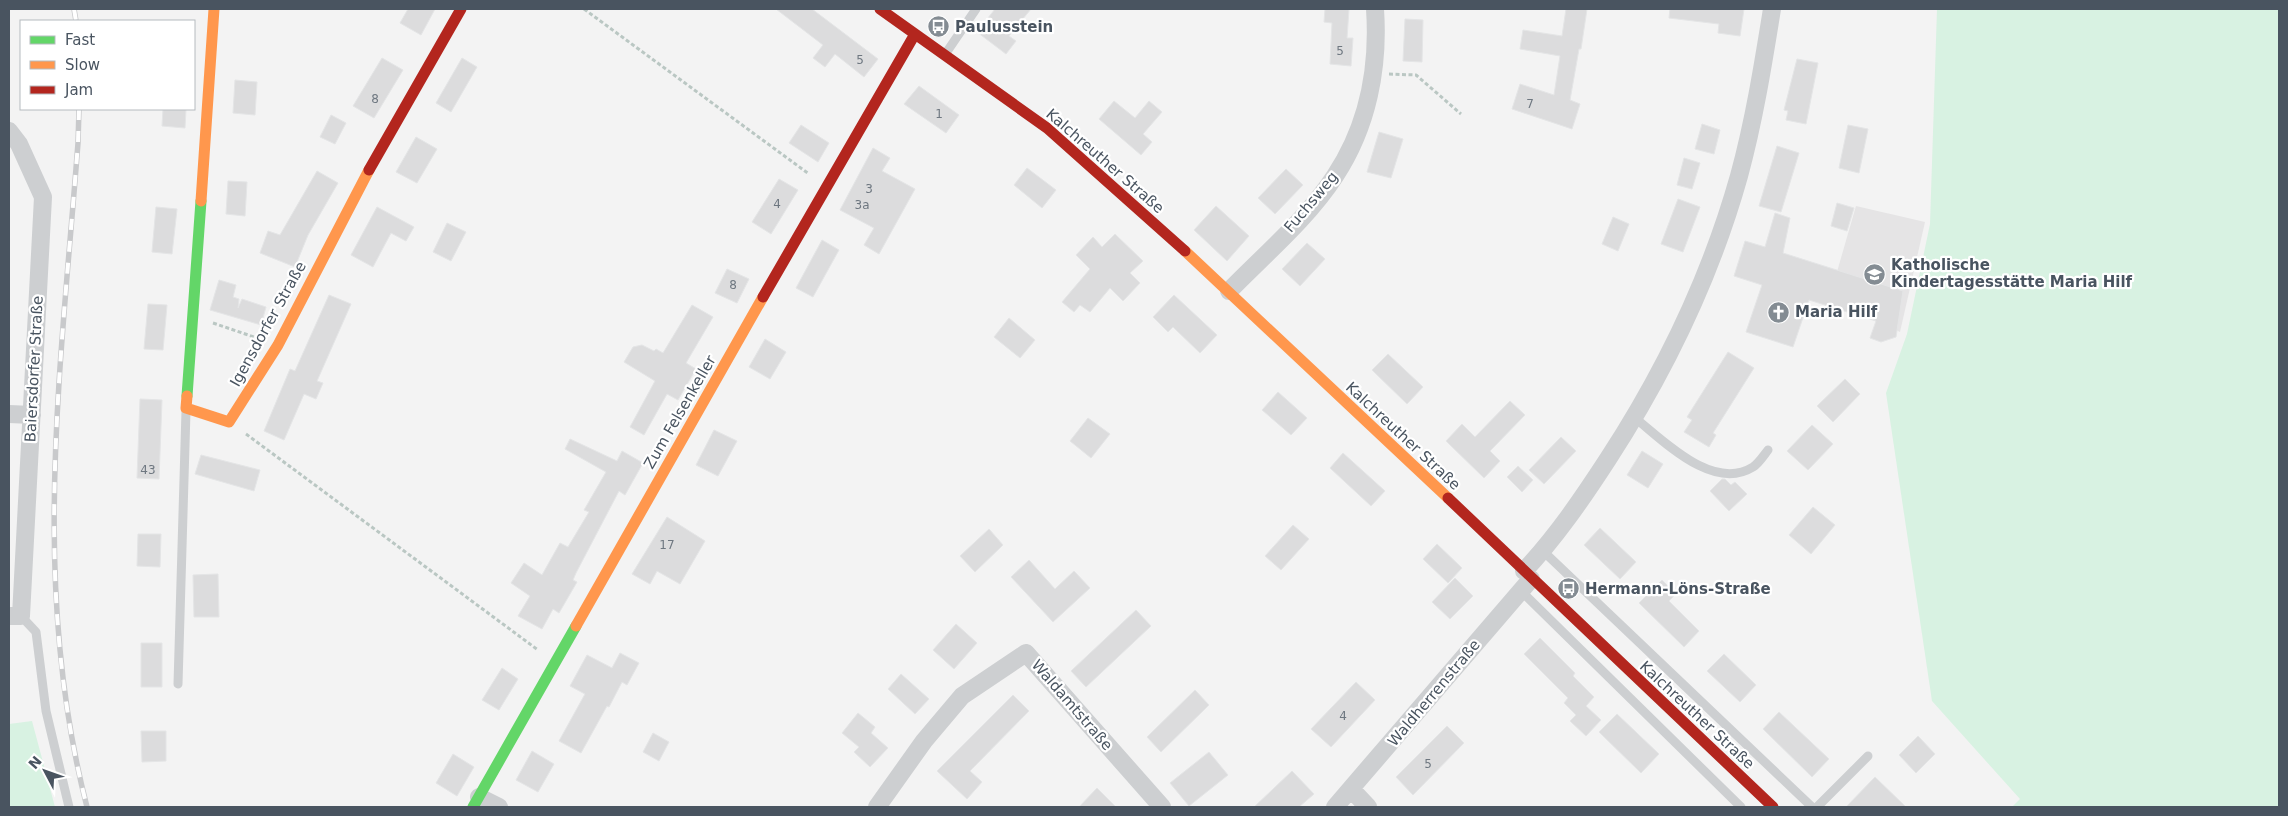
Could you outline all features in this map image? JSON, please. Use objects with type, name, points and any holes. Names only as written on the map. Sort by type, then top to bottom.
[{"type":"street","points":[[214,9],[186,408],[229,422]]},
{"type":"street","name":"Igensdorfer Straße","points":[[229,422],[278,345],[364,179],[461,9]]},
{"type":"street","name":"Kalchreuther Straße","points":[[880,9],[1047,128],[1085,160],[1230,291],[1525,580],[1773,807]]},
{"type":"street","name":"Fuchsweg","points":[[1230,291],[1314,204],[1335,176],[1364,116],[1374,74],[1376,9]]},
{"type":"street","points":[[1525,580],[1635,418],[1686,324],[1717,244],[1739,176],[1756,104],[1772,9]]},
{"type":"street","name":"Zum Felsenkeller","points":[[476,802],[826,186],[915,34]]},
{"type":"street","name":"Baiersdorfer Straße","points":[[9,131],[19,144],[44,197],[32,416],[15,616]]},
{"type":"street","points":[[9,414],[32,416]]},
{"type":"street","name":"Waldherrenstraße","points":[[1335,807],[1352,790],[1525,580]]},
{"type":"street","name":"Waldamtstraße","points":[[877,807],[924,741],[962,696],[1026,653],[1162,807]]},
{"type":"street","points":[[1352,790],[1368,807]]},
{"type":"street","points":[[476,802],[499,807]]},
{"type":"lane","points":[[945,55],[976,9]]},
{"type":"lane","points":[[178,684],[186,408]]},
{"type":"lane","points":[[1635,418],[1696,466],[1715,472],[1733,474],[1754,467],[1768,450]]},
{"type":"lane","points":[[1543,551],[1812,807]]},
{"type":"lane","points":[[1525,580],[1741,807]]},
{"type":"lane","points":[[15,616],[36,632],[46,711],[69,807]]},
{"type":"lane","points":[[1817,807],[1868,756]]},
{"type":"path","points":[[584,9],[826,186]]},
{"type":"path","points":[[1374,74],[1416,75],[1461,114]]},
{"type":"path","points":[[191,316],[278,345]]},
{"type":"path","points":[[229,422],[555,662]]},
{"type":"shaded area","name":"Katholische Kindertagesstätte Maria Hilf","points":[[1856,206],[1925,222],[1900,332],[1830,296]]},
{"type":"green space","points":[[1937,9],[2279,9],[2279,807],[2012,807],[2020,799],[1932,701],[1886,393],[1907,334],[1930,224]]},
{"type":"green space","points":[[32,721],[55,807],[9,807],[9,724]]},
{"type":"building","points":[[408,9],[435,9],[421,35],[400,23]]},
{"type":"building","points":[[776,9],[812,9],[878,59],[864,77],[835,54],[825,67],[813,58],[823,45]]},
{"type":"building","points":[[995,9],[1031,9],[1009,36],[1016,41],[1006,54],[977,32]]},
{"type":"building","points":[[1325,9],[1349,9],[1347,38],[1353,38],[1351,66],[1330,64],[1332,23],[1324,22]]},
{"type":"building","points":[[1566,9],[1587,9],[1570,100],[1580,104],[1572,129],[1512,109],[1520,84],[1554,95],[1560,56],[1520,49],[1523,30],[1562,36]]},
{"type":"building","points":[[1670,9],[1744,9],[1740,36],[1718,33],[1719,24],[1669,18]]},
{"type":"building","points":[[1405,19],[1423,20],[1422,62],[1403,61]]},
{"type":"building","points":[[382,58],[403,70],[374,118],[353,106]]},
{"type":"building","points":[[462,58],[477,67],[451,112],[436,103]]},
{"type":"building","points":[[1797,59],[1818,63],[1806,124],[1786,120],[1788,111],[1784,110]]},
{"type":"building","points":[[235,80],[257,82],[255,115],[233,113]]},
{"type":"building","points":[[919,86],[959,115],[946,133],[904,104]]},
{"type":"building","points":[[1114,101],[1135,118],[1149,101],[1162,112],[1143,134],[1152,142],[1141,155],[1099,119]]},
{"type":"building","points":[[163,110],[186,110],[185,128],[162,126]]},
{"type":"building","points":[[331,115],[346,123],[335,144],[320,137]]},
{"type":"building","points":[[1702,124],[1720,130],[1714,154],[1695,149]]},
{"type":"building","points":[[801,125],[829,143],[818,162],[789,143]]},
{"type":"building","points":[[1848,125],[1868,129],[1859,173],[1839,168]]},
{"type":"building","points":[[1379,132],[1403,139],[1391,178],[1367,172]]},
{"type":"building","points":[[416,137],[437,149],[417,183],[396,172]]},
{"type":"building","points":[[1777,146],[1799,153],[1781,212],[1759,206]]},
{"type":"building","points":[[873,148],[890,158],[882,171],[915,189],[879,254],[864,245],[874,228],[840,210]]},
{"type":"building","points":[[1684,158],[1700,163],[1692,189],[1677,185]]},
{"type":"building","points":[[1027,168],[1056,190],[1042,208],[1014,185]]},
{"type":"building","points":[[1286,169],[1303,185],[1275,214],[1258,198]]},
{"type":"building","points":[[317,171],[338,183],[308,235],[295,267],[260,253],[268,231],[280,235]]},
{"type":"building","points":[[779,179],[798,190],[771,234],[752,222]]},
{"type":"building","points":[[228,181],[247,182],[245,216],[226,214]]},
{"type":"building","points":[[1678,199],[1700,207],[1683,252],[1661,244]]},
{"type":"building","points":[[1837,203],[1854,208],[1847,231],[1831,226]]},
{"type":"building","points":[[1216,206],[1249,236],[1227,261],[1194,230]]},
{"type":"building","points":[[156,207],[177,209],[172,254],[152,252]]},
{"type":"building","points":[[377,207],[414,227],[406,241],[391,233],[373,267],[351,255]]},
{"type":"building","points":[[1775,213],[1790,218],[1783,253],[1903,291],[1896,337],[1881,342],[1870,338],[1876,321],[1809,300],[1793,347],[1746,332],[1762,285],[1734,276],[1745,241],[1765,247]]},
{"type":"building","points":[[1613,217],[1629,224],[1618,251],[1602,244]]},
{"type":"building","points":[[447,223],[466,232],[451,261],[433,252]]},
{"type":"building","points":[[1115,234],[1143,261],[1130,273],[1140,283],[1123,301],[1110,288],[1090,312],[1080,305],[1074,312],[1062,302],[1090,269],[1076,255],[1093,237],[1102,247]]},
{"type":"building","points":[[822,240],[839,250],[813,297],[796,288]]},
{"type":"building","points":[[1307,243],[1325,259],[1300,286],[1282,269]]},
{"type":"building","points":[[727,269],[749,279],[737,303],[715,293]]},
{"type":"building","points":[[219,280],[236,285],[233,297],[239,299],[238,308],[242,299],[266,307],[261,325],[210,310]]},
{"type":"building","points":[[329,295],[351,304],[317,381],[323,383],[316,399],[304,394],[284,440],[264,431],[290,369],[295,371]]},
{"type":"building","points":[[1174,295],[1217,335],[1200,353],[1173,327],[1168,332],[1153,317]]},
{"type":"building","points":[[148,304],[167,305],[163,350],[144,349]]},
{"type":"building","points":[[692,305],[713,317],[686,363],[696,369],[678,400],[667,394],[644,435],[630,427],[655,381],[624,362],[633,347],[642,345],[663,353]]},
{"type":"building","points":[[1009,318],[1035,340],[1020,358],[994,337]]},
{"type":"building","points":[[765,339],[786,352],[770,379],[749,367]]},
{"type":"building","points":[[1728,352],[1754,368],[1713,433],[1716,435],[1709,447],[1684,432],[1692,420],[1687,417]]},
{"type":"building","points":[[1388,354],[1423,387],[1407,404],[1372,370]]},
{"type":"building","points":[[1845,379],[1860,394],[1833,422],[1817,406]]},
{"type":"building","points":[[1278,392],[1307,418],[1291,435],[1262,410]]},
{"type":"building","points":[[140,399],[162,400],[159,479],[137,478]]},
{"type":"building","points":[[1510,401],[1525,415],[1490,451],[1500,461],[1484,478],[1446,441],[1462,424],[1475,437]]},
{"type":"building","points":[[1088,418],[1110,434],[1091,458],[1070,441]]},
{"type":"building","points":[[1812,425],[1833,444],[1808,470],[1787,451]]},
{"type":"building","points":[[714,430],[737,441],[718,476],[696,465]]},
{"type":"building","points":[[1561,437],[1576,451],[1544,484],[1529,470]]},
{"type":"building","points":[[570,439],[617,461],[622,451],[643,463],[625,495],[619,491],[576,573],[573,580],[577,582],[559,613],[553,609],[542,629],[518,616],[530,596],[511,583],[524,563],[542,575],[560,543],[568,547],[589,512],[584,510],[606,472],[565,449]]},
{"type":"building","points":[[1642,451],[1663,464],[1648,488],[1627,475]]},
{"type":"building","points":[[1343,453],[1385,491],[1371,506],[1330,468]]},
{"type":"building","points":[[201,455],[260,470],[254,491],[195,474]]},
{"type":"building","points":[[1518,466],[1533,480],[1522,492],[1507,477]]},
{"type":"building","points":[[1722,479],[1725,479],[1731,485],[1735,482],[1747,494],[1729,511],[1710,491]]},
{"type":"building","points":[[1813,507],[1835,525],[1811,554],[1789,535]]},
{"type":"building","points":[[667,517],[705,541],[680,584],[657,571],[650,584],[632,574]]},
{"type":"building","points":[[1293,525],[1309,539],[1281,570],[1265,556]]},
{"type":"building","points":[[1600,528],[1636,562],[1620,579],[1584,545]]},
{"type":"building","points":[[989,529],[1003,545],[975,572],[960,556]]},
{"type":"building","points":[[138,534],[161,534],[160,567],[137,566]]},
{"type":"building","points":[[1437,544],[1462,568],[1448,583],[1423,559]]},
{"type":"building","points":[[1029,560],[1055,589],[1074,571],[1090,588],[1053,622],[1011,577]]},
{"type":"building","points":[[218,574],[219,617],[194,617],[193,575]]},
{"type":"building","points":[[1455,578],[1473,596],[1450,619],[1432,602]]},
{"type":"building","points":[[1662,580],[1676,594],[1669,601],[1699,631],[1684,647],[1639,603]]},
{"type":"building","points":[[1136,610],[1151,626],[1086,687],[1071,671]]},
{"type":"building","points":[[956,624],[977,643],[954,669],[933,650]]},
{"type":"building","points":[[1540,638],[1575,673],[1573,676],[1594,697],[1586,706],[1601,720],[1586,736],[1570,721],[1576,715],[1564,703],[1568,698],[1524,654]]},
{"type":"building","points":[[141,643],[162,643],[162,687],[141,687]]},
{"type":"building","points":[[620,653],[639,663],[627,685],[622,682],[581,753],[559,741],[585,694],[570,686],[587,655],[612,668]]},
{"type":"building","points":[[1724,654],[1756,685],[1740,702],[1707,671]]},
{"type":"building","points":[[502,668],[518,679],[499,710],[482,700]]},
{"type":"building","points":[[901,674],[929,699],[915,714],[888,689]]},
{"type":"building","points":[[1356,682],[1375,700],[1331,747],[1311,729]]},
{"type":"building","points":[[1195,690],[1209,705],[1161,752],[1147,737]]},
{"type":"building","points":[[1013,695],[1029,711],[970,771],[982,782],[967,799],[937,771]]},
{"type":"building","points":[[1779,712],[1829,759],[1812,777],[1763,729]]},
{"type":"building","points":[[858,713],[875,727],[871,733],[888,748],[870,767],[854,752],[859,747],[842,733]]},
{"type":"building","points":[[1617,714],[1659,754],[1641,773],[1599,732]]},
{"type":"building","points":[[1447,726],[1464,743],[1413,795],[1396,777]]},
{"type":"building","points":[[141,731],[166,731],[166,761],[142,762]]},
{"type":"building","points":[[653,733],[669,742],[659,761],[643,752]]},
{"type":"building","points":[[1918,736],[1935,754],[1916,773],[1899,755]]},
{"type":"building","points":[[532,751],[554,764],[538,792],[516,780]]},
{"type":"building","points":[[1209,752],[1228,775],[1189,806],[1170,783]]},
{"type":"building","points":[[453,754],[474,767],[457,796],[436,783]]},
{"type":"building","points":[[1292,771],[1314,794],[1299,807],[1254,807]]},
{"type":"building","points":[[1875,777],[1906,807],[1846,807]]},
{"type":"building","points":[[1097,788],[1116,807],[1079,807]]},
{"type":"railway","points":[[74,9],[76,20]]},
{"type":"railway","points":[[79,110],[58,394],[55,476],[55,559],[59,642],[70,724],[87,807]]},
{"type":"traffic: fast","points":[[187,396],[201,201]]},
{"type":"traffic: fast","points":[[473,807],[576,626]]},
{"type":"traffic: slow","points":[[201,201],[214,9]]},
{"type":"traffic: slow","points":[[187,396],[186,408],[229,422],[278,345],[369,170]]},
{"type":"traffic: slow","points":[[1185,251],[1448,498]]},
{"type":"traffic: slow","points":[[576,626],[763,297]]},
{"type":"traffic: jam","points":[[369,170],[461,9]]},
{"type":"traffic: jam","points":[[880,9],[1047,128],[1185,251]]},
{"type":"traffic: jam","points":[[763,297],[915,34]]},
{"type":"traffic: jam","points":[[1448,498],[1773,807]]},
{"type":"place","name":"Paulusstein","points":[[939,27]]},
{"type":"place","name":"Katholische Kindertagesstätte Maria Hilf","points":[[1875,274]]},
{"type":"place","name":"Maria Hilf","points":[[1779,312]]},
{"type":"place","name":"Hermann-Löns-Straße","points":[[1569,589]]}]
